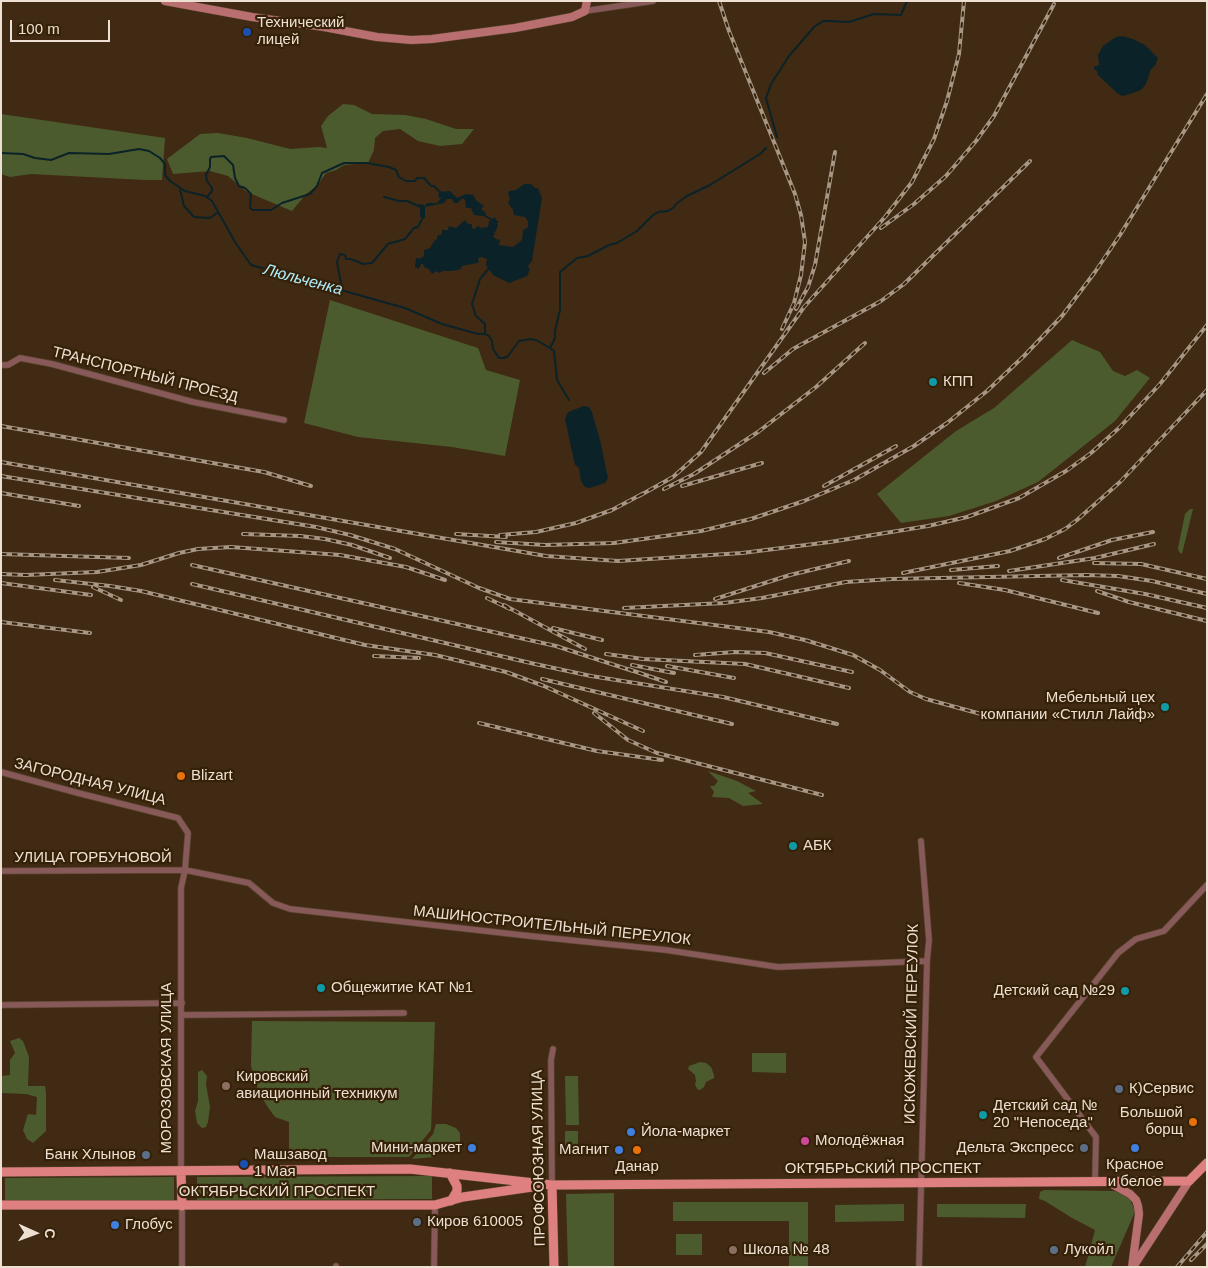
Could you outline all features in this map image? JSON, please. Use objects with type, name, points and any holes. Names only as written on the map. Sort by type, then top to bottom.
[{"type":"main road","points":[[1189,1181],[1207,1163]]},
{"type":"main road","name":"ОКТЯБРЬСКИЙ ПРОСПЕКТ","points":[[1,1172],[410,1169],[552,1185],[1189,1181]]},
{"type":"main road","name":"МОРОЗОВСКАЯ УЛИЦА","points":[[181,1172],[182,1206]]},
{"type":"main road","points":[[450,1173],[457,1186],[451,1201]]},
{"type":"main road","name":"ОКТЯБРЬСКИЙ ПРОСПЕКТ","points":[[1,1205],[435,1206],[463,1197],[552,1185]]},
{"type":"main road","name":"ПРОФСОЮЗНАЯ УЛИЦА","points":[[552,1185],[554,1267]]},
{"type":"street","points":[[165,1],[377,37],[412,40],[514,28],[571,17],[585,11],[653,1]]},
{"type":"street","points":[[585,11],[587,1]]},
{"type":"street","name":"ТРАНСПОРТНЫЙ ПРОЕЗД","points":[[1,365],[20,358],[52,364],[181,399],[284,420]]},
{"type":"street","name":"ЗАГОРОДНАЯ УЛИЦА","points":[[1,772],[178,818],[188,832],[185,870]]},
{"type":"street","name":"ИСКОЖЕВСКИЙ ПЕРЕУЛОК","points":[[919,1267],[920,1182],[929,940],[921,841]]},
{"type":"street","name":"УЛИЦА ГОРБУНОВОЙ","points":[[1,871],[185,870]]},
{"type":"street","name":"МАШИНОСТРОИТЕЛЬНЫЙ ПЕРЕУЛОК","points":[[185,870],[249,883],[273,903],[290,909],[666,950],[778,967],[927,961]]},
{"type":"street","name":"МОРОЗОВСКАЯ УЛИЦА","points":[[181,1172],[181,888],[185,870]]},
{"type":"street","points":[[1096,1181],[1096,1137],[1036,1057],[1118,952],[1136,939],[1164,931],[1207,885]]},
{"type":"street","points":[[1,1005],[182,1004]]},
{"type":"street","points":[[182,1015],[404,1013]]},
{"type":"street","name":"ПРОФСОЮЗНАЯ УЛИЦА","points":[[552,1185],[551,1060],[553,1049]]},
{"type":"street","points":[[1106,1181],[1130,1194],[1136,1200],[1138,1206],[1140,1214],[1132,1267]]},
{"type":"street","points":[[1132,1267],[1189,1181]]},
{"type":"street","name":"МОРОЗОВСКАЯ УЛИЦА","points":[[182,1206],[182,1267]]},
{"type":"street","points":[[434,1267],[435,1206]]},
{"type":"green space","points":[[343,104],[354,105],[372,114],[405,115],[426,119],[456,129],[474,129],[462,144],[440,146],[418,141],[400,129],[383,131],[375,138],[374,150],[368,163],[344,165],[326,173],[317,186],[306,194],[292,211],[247,192],[228,176],[210,171],[173,174],[167,159],[200,134],[218,133],[290,149],[327,148],[321,126],[328,116]]},
{"type":"green space","points":[[1,114],[165,138],[162,180],[31,174],[10,177],[1,174]]},
{"type":"green space","points":[[330,300],[478,348],[486,370],[520,380],[505,456],[452,447],[358,437],[304,423]]},
{"type":"green space","points":[[1072,340],[1100,352],[1113,371],[1125,376],[1137,370],[1150,378],[1115,421],[1038,482],[996,501],[949,516],[901,523],[877,494],[956,431],[994,408]]},
{"type":"green space","points":[[1190,509],[1193,509],[1182,554],[1178,548],[1185,514]]},
{"type":"green space","points":[[708,771],[737,781],[756,791],[748,793],[763,804],[743,806],[729,798],[712,797],[714,792],[710,786],[714,786],[718,781]]},
{"type":"green space","points":[[252,1021],[435,1022],[431,1130],[409,1157],[289,1157],[289,1122],[275,1117],[260,1094],[254,1079],[251,1065]]},
{"type":"green space","points":[[19,1038],[23,1041],[29,1057],[28,1086],[45,1086],[46,1092],[46,1131],[33,1143],[27,1139],[23,1130],[28,1114],[36,1115],[37,1097],[26,1094],[1,1093],[1,1076],[10,1075],[10,1060],[15,1053],[10,1041]]},
{"type":"green space","points":[[752,1053],[786,1053],[786,1073],[752,1072]]},
{"type":"green space","points":[[700,1062],[706,1063],[711,1067],[714,1078],[706,1082],[700,1090],[697,1089],[695,1084],[695,1075],[688,1069],[689,1066]]},
{"type":"green space","points":[[202,1070],[207,1076],[206,1084],[210,1107],[208,1122],[206,1127],[202,1128],[197,1123],[195,1111],[198,1101],[198,1072]]},
{"type":"green space","points":[[565,1076],[578,1076],[579,1125],[566,1125]]},
{"type":"green space","points":[[436,1124],[446,1124],[456,1128],[460,1133],[460,1142],[436,1143],[435,1157],[412,1159],[433,1134]]},
{"type":"green space","points":[[565,1131],[578,1131],[578,1156],[565,1156]]},
{"type":"green space","points":[[432,1176],[432,1199],[197,1200],[197,1177]]},
{"type":"green space","points":[[174,1177],[174,1200],[5,1201],[5,1178]]},
{"type":"green space","points":[[1044,1190],[1114,1191],[1128,1196],[1134,1208],[1134,1214],[1111,1267],[1085,1267],[1095,1230],[1039,1199],[1040,1192]]},
{"type":"green space","points":[[614,1193],[614,1267],[568,1267],[566,1194]]},
{"type":"green space","points":[[673,1202],[808,1202],[808,1267],[789,1267],[789,1221],[673,1221]]},
{"type":"green space","points":[[904,1204],[904,1221],[835,1222],[835,1205]]},
{"type":"green space","points":[[937,1204],[1026,1204],[1025,1218],[937,1217]]},
{"type":"green space","points":[[676,1234],[702,1234],[702,1255],[676,1255]]},
{"type":"water","points":[[1122,36],[1145,45],[1158,58],[1155,66],[1151,69],[1146,84],[1141,90],[1122,96],[1098,75],[1094,67],[1099,65],[1098,55],[1103,46],[1116,37]]},
{"type":"water","points":[[524,184],[531,184],[538,188],[542,198],[532,261],[528,266],[530,270],[527,276],[509,283],[493,275],[486,265],[487,259],[481,257],[478,258],[479,262],[477,263],[462,266],[461,269],[453,271],[439,273],[437,271],[432,274],[423,264],[421,264],[419,269],[415,267],[416,258],[419,259],[424,256],[424,250],[430,248],[437,239],[437,236],[442,234],[442,230],[448,230],[449,226],[456,228],[465,220],[468,224],[472,224],[474,229],[478,226],[481,228],[488,227],[489,221],[495,217],[499,222],[493,236],[500,240],[499,245],[513,247],[522,240],[523,230],[528,227],[528,222],[525,217],[514,215],[508,203],[510,199],[508,194],[509,191],[516,190]]},
{"type":"water","points":[[450,191],[457,198],[466,194],[473,195],[484,206],[481,209],[486,213],[485,215],[474,215],[471,208],[466,208],[465,200],[462,198],[458,203],[454,203],[452,199],[447,199],[444,203],[425,207],[425,218],[420,217],[420,208],[416,205],[422,204],[425,206],[427,203],[437,203],[441,198],[438,197],[439,192]]},
{"type":"water","points":[[584,406],[589,407],[592,412],[608,478],[605,483],[590,488],[585,487],[581,481],[579,468],[575,465],[565,419],[568,412]]},
{"type":"waterway","points":[[777,137],[766,98],[771,84],[789,56],[814,27],[823,21],[849,22],[874,14],[901,15],[907,1]]},
{"type":"waterway","points":[[550,348],[555,338],[560,310],[560,272],[577,258],[588,256],[617,243],[637,231],[658,212],[668,211],[687,196],[710,185],[760,154],[766,148]]},
{"type":"waterway","name":"Люльченка","points":[[1,153],[23,154],[51,160],[69,153],[109,154],[139,149],[149,151],[160,158],[165,164],[165,175],[170,181],[185,191],[205,196],[212,201],[235,242],[251,265],[405,308],[442,324],[478,334],[485,334],[492,341],[493,349],[499,358],[508,356],[519,341],[536,340],[554,351],[557,380],[569,400]]},
{"type":"waterway","points":[[207,197],[212,191],[206,175],[210,167],[210,159],[211,157],[224,156],[233,165],[235,178],[239,186],[245,188],[251,194],[250,208],[253,210],[271,210],[282,203],[310,194],[317,186],[322,173],[344,163],[367,163],[389,167],[396,170],[399,177],[406,181],[424,178],[441,193]]},
{"type":"waterway","points":[[180,189],[184,206],[194,217],[210,218],[217,213]]},
{"type":"waterway","points":[[384,197],[407,201],[418,206]]},
{"type":"waterway","points":[[484,215],[492,220]]},
{"type":"waterway","points":[[342,289],[337,262],[340,254],[345,255],[346,259],[363,264],[372,263],[388,244],[405,239],[414,228],[418,227],[423,217]]},
{"type":"waterway","points":[[485,334],[485,324],[476,316],[472,304],[480,279],[489,268]]},
{"type":"railway","points":[[719,1],[729,31],[795,194],[801,215],[805,242],[801,275],[794,303],[782,329]]},
{"type":"railway","points":[[639,496],[673,477],[701,452],[804,307],[885,217],[912,182],[934,139],[947,101],[959,54],[964,1]]},
{"type":"railway","points":[[881,228],[914,204],[946,176],[976,141],[994,116],[1054,4]]},
{"type":"railway","points":[[496,542],[545,545],[614,543],[701,531],[751,519],[804,501],[854,480],[914,446],[987,391],[1062,316],[1120,235],[1207,94]]},
{"type":"railway","points":[[796,309],[808,287],[815,265],[835,152]]},
{"type":"railway","points":[[764,373],[793,349],[881,301],[904,284],[1030,161]]},
{"type":"railway","points":[[1,462],[546,556],[618,561],[742,553],[830,542],[928,526],[967,517],[1019,498],[1066,471],[1091,453],[1119,428],[1160,384],[1207,325]]},
{"type":"railway","points":[[664,489],[694,474],[758,432],[816,387],[865,343]]},
{"type":"railway","points":[[903,573],[1010,551],[1045,539],[1065,529],[1120,482],[1207,390]]},
{"type":"railway","points":[[1,426],[264,472],[311,486]]},
{"type":"railway","points":[[824,486],[896,446]]},
{"type":"railway","points":[[682,486],[762,463]]},
{"type":"railway","points":[[1,476],[316,527],[350,535],[395,549],[479,588],[510,599],[769,632],[805,640],[853,655],[880,670],[910,692],[926,699],[992,717]]},
{"type":"railway","points":[[1,493],[79,506]]},
{"type":"railway","points":[[500,535],[536,532],[576,523],[612,510],[644,493]]},
{"type":"railway","points":[[1059,558],[1112,540],[1153,532]]},
{"type":"railway","points":[[243,534],[325,539],[352,545],[390,558]]},
{"type":"railway","points":[[456,534],[506,537]]},
{"type":"railway","points":[[1009,571],[1095,558],[1154,544]]},
{"type":"railway","points":[[1,574],[26,575],[97,572],[141,565],[198,549],[231,547],[340,555],[406,567],[445,580]]},
{"type":"railway","points":[[1,554],[129,558]]},
{"type":"railway","points":[[715,599],[790,575],[849,561]]},
{"type":"railway","points":[[1094,563],[1141,564],[1207,579]]},
{"type":"railway","points":[[192,565],[556,646],[633,671]]},
{"type":"railway","points":[[951,570],[998,566]]},
{"type":"railway","points":[[624,608],[724,603],[762,598],[846,582],[892,579],[1118,576],[1152,581],[1207,594]]},
{"type":"railway","points":[[55,580],[141,591],[365,645],[435,655],[506,672],[544,686],[643,731]]},
{"type":"railway","points":[[1062,580],[1145,594],[1207,608]]},
{"type":"railway","points":[[1,583],[91,595]]},
{"type":"railway","points":[[959,583],[1005,590],[1098,613]]},
{"type":"railway","points":[[192,584],[535,664],[591,676],[723,697],[837,724]]},
{"type":"railway","points":[[93,587],[121,600]]},
{"type":"railway","points":[[1097,591],[1129,602],[1207,621]]},
{"type":"railway","points":[[487,598],[510,609]]},
{"type":"railway","points":[[504,605],[585,649]]},
{"type":"railway","points":[[1,622],[90,633]]},
{"type":"railway","points":[[553,628],[602,640]]},
{"type":"railway","points":[[695,655],[735,652],[765,653],[852,672]]},
{"type":"railway","points":[[606,654],[643,659],[745,664],[849,688]]},
{"type":"railway","points":[[374,656],[419,658]]},
{"type":"railway","points":[[632,665],[674,673]]},
{"type":"railway","points":[[667,666],[734,678]]},
{"type":"railway","points":[[628,669],[666,682]]},
{"type":"railway","points":[[542,679],[732,724]]},
{"type":"railway","points":[[594,713],[628,740],[657,753],[822,795]]},
{"type":"railway","points":[[479,723],[597,751],[662,760]]},
{"type":"railway","points":[[1177,1267],[1207,1232]]},
{"type":"railway","points":[[1191,1260],[1207,1244]]},
{"type":"place","name":"Технический лицей","points":[[247,32]]},
{"type":"place","name":"КПП","points":[[933,382]]},
{"type":"place","name":"Мебельный цех компании «Стилл Лайф»","points":[[1165,707]]},
{"type":"place","name":"Blizart","points":[[181,776]]},
{"type":"place","name":"АБК","points":[[793,846]]},
{"type":"place","name":"Общежитие КАТ №1","points":[[321,988]]},
{"type":"place","name":"Детский сад №29","points":[[1125,991]]},
{"type":"place","name":"Кировский авиационный техникум","points":[[226,1086]]},
{"type":"place","name":"К)Сервис","points":[[1119,1089]]},
{"type":"place","name":"Детский сад № 20 \"Непоседа\"","points":[[983,1115]]},
{"type":"place","name":"Большой борщ","points":[[1193,1122]]},
{"type":"place","name":"Йола-маркет","points":[[631,1132]]},
{"type":"place","name":"Молодёжная","points":[[805,1141]]},
{"type":"place","name":"Мини-маркет","points":[[472,1148]]},
{"type":"place","name":"Дельта Экспресс","points":[[1084,1148]]},
{"type":"place","name":"Красное и белое","points":[[1135,1148]]},
{"type":"place","name":"Магнит","points":[[619,1150]]},
{"type":"place","name":"Данар","points":[[637,1150]]},
{"type":"place","name":"Банк Хлынов","points":[[146,1155]]},
{"type":"place","name":"Машзавод 1 Мая","points":[[244,1164]]},
{"type":"place","name":"Киров 610005","points":[[417,1222]]},
{"type":"place","name":"Глобус","points":[[115,1225]]},
{"type":"place","name":"Школа № 48","points":[[733,1250]]},
{"type":"place","name":"Лукойл","points":[[1054,1250]]}]
